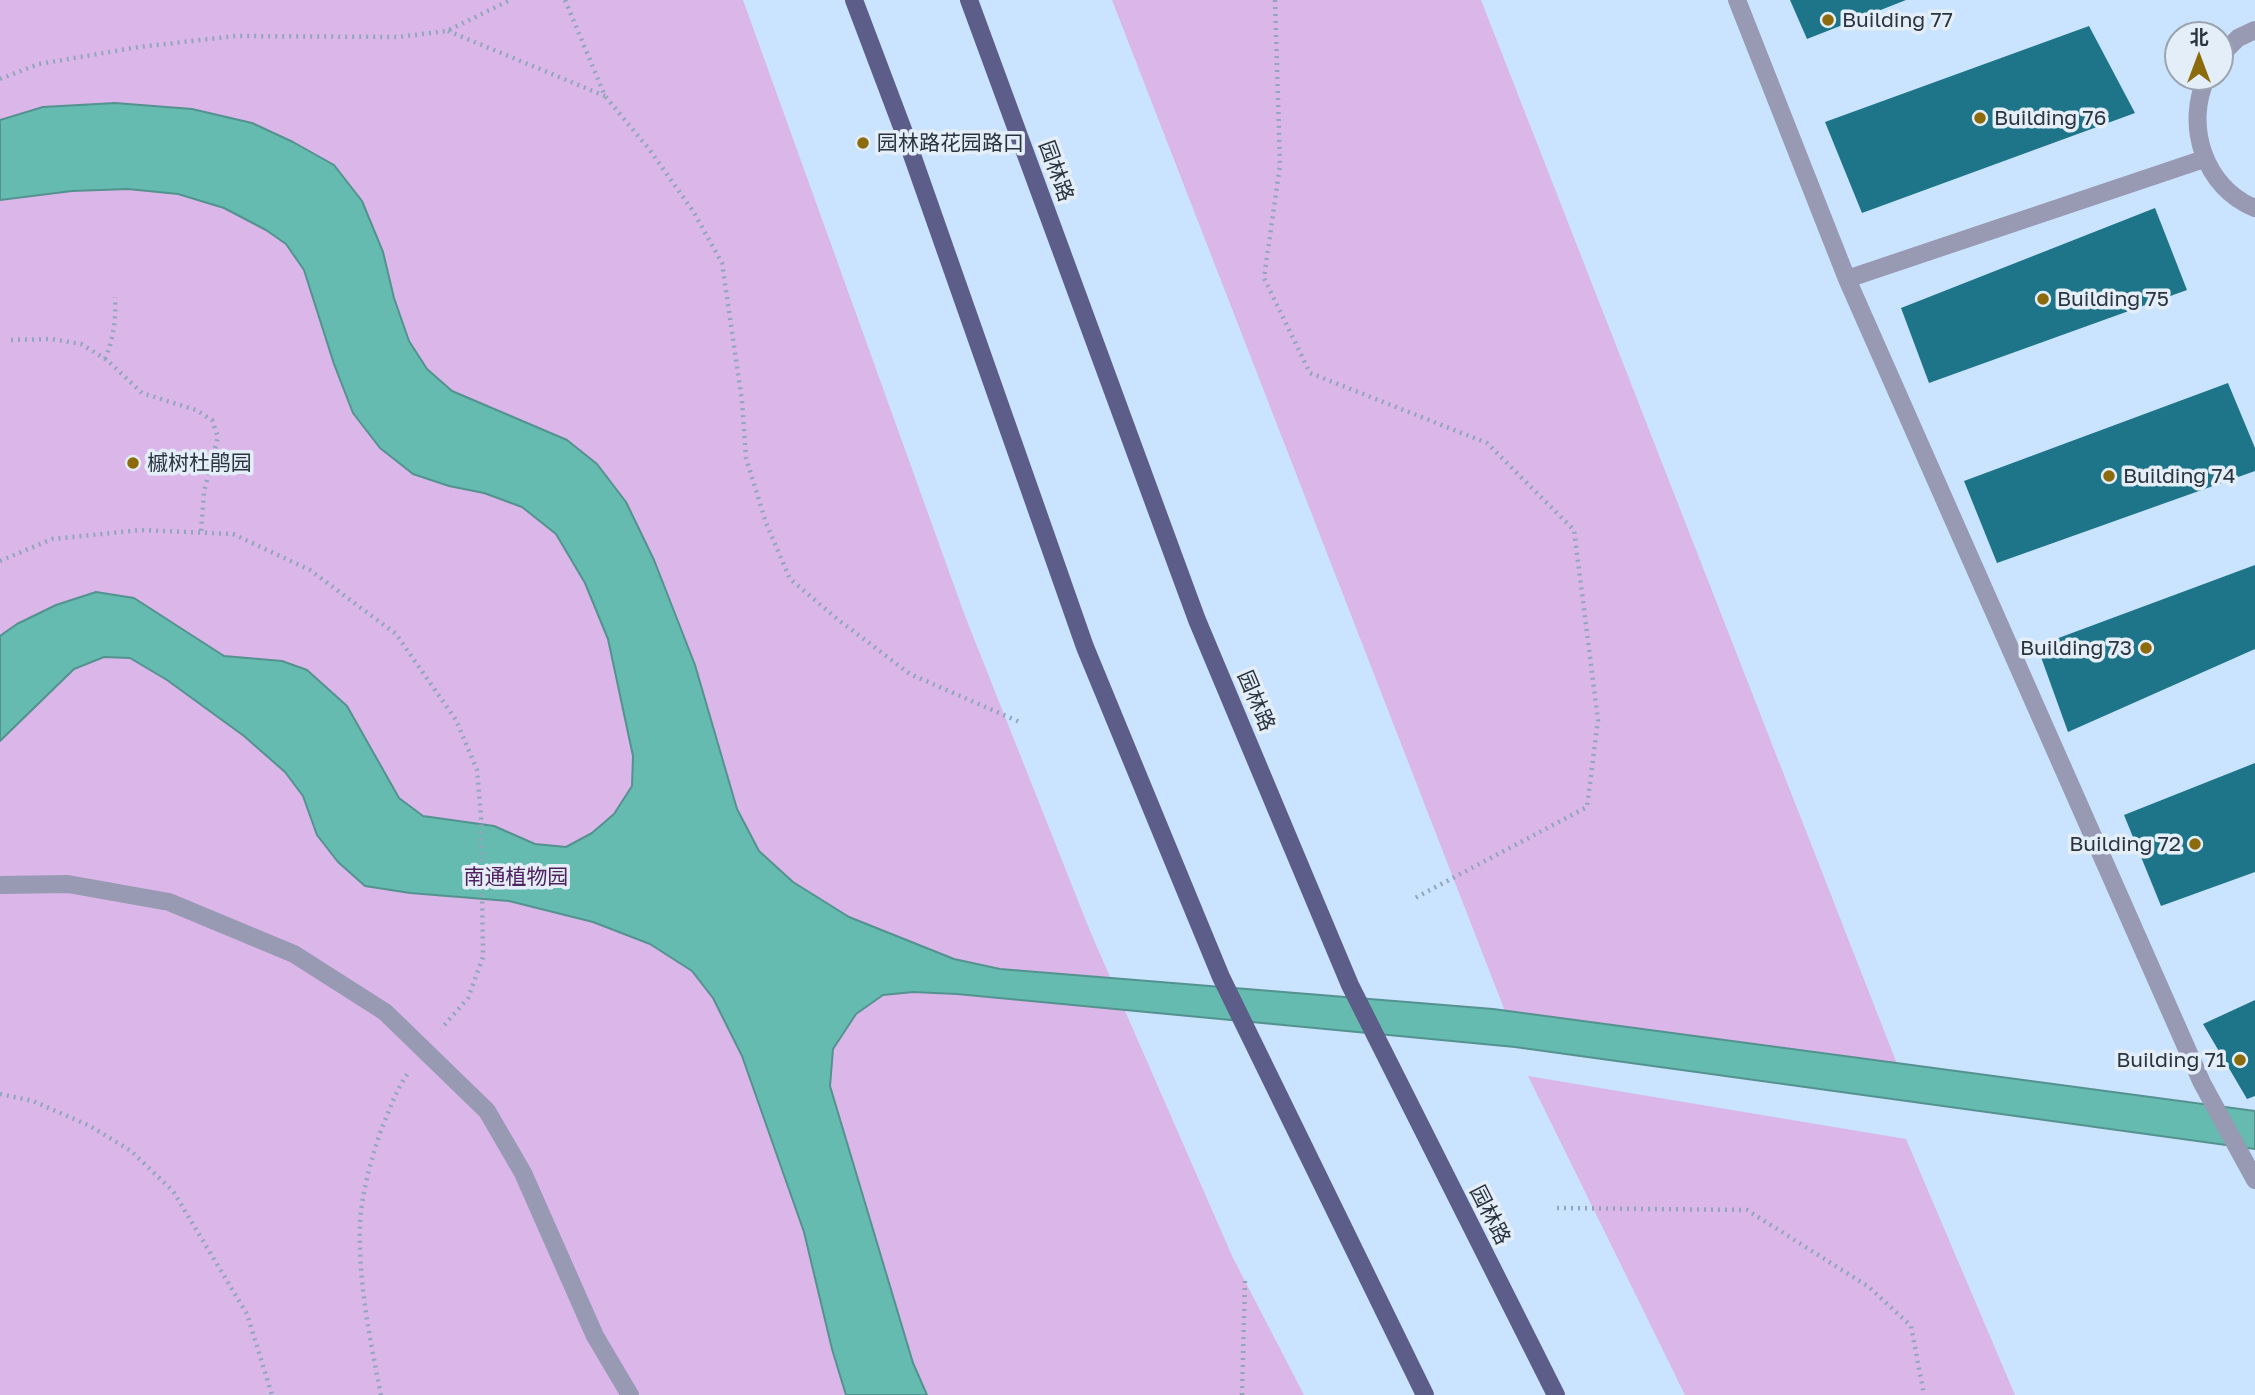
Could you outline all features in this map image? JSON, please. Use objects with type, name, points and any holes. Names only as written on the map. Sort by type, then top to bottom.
[{"type":"main road","points":[[854,0],[905,135],[1085,647],[1221,977],[1425,1395]]},
{"type":"main road","name":"园林路","points":[[969,0],[1197,620],[1350,985],[1556,1395]]},
{"type":"street","points":[[1737,0],[1847,279],[2202,1083],[2254,1178]]},
{"type":"street","points":[[2234,42],[2255,30]]},
{"type":"street","points":[[2200,91],[2196,126],[2204,159],[2221,185],[2255,208]]},
{"type":"street","points":[[1847,279],[2204,159]]},
{"type":"street","points":[[0,885],[68,884],[169,902],[294,954],[385,1012],[487,1111],[523,1173],[595,1336],[631,1395]]},
{"type":"path","points":[[0,79],[39,64],[139,47],[236,36],[398,37],[447,31],[510,0]]},
{"type":"path","points":[[565,0],[605,96],[649,149],[693,211],[722,263],[742,401],[746,458],[765,523],[790,579],[910,674],[1022,723]]},
{"type":"path","points":[[1275,0],[1280,165],[1264,278],[1310,373],[1487,443],[1574,530],[1598,720],[1587,807],[1415,898]]},
{"type":"path","points":[[447,31],[605,96]]},
{"type":"path","points":[[105,359],[113,339],[115,297]]},
{"type":"path","points":[[11,340],[51,339],[81,344],[105,359],[142,393],[196,410],[212,420],[218,437],[204,492],[201,533]]},
{"type":"path","points":[[0,561],[52,539],[141,530],[233,534],[310,570],[396,634],[456,720],[477,770],[481,816],[482,957],[468,998],[398,1086],[373,1150],[360,1223],[365,1298],[381,1395]]},
{"type":"path","points":[[0,1094],[33,1101],[90,1126],[131,1151],[173,1191],[247,1314],[272,1395]]},
{"type":"path","points":[[1557,1208],[1747,1210],[1869,1287],[1911,1326],[1924,1395]]},
{"type":"path","points":[[1242,1395],[1245,1282]]},
{"type":"green space","name":"南通植物园","points":[[0,0],[743,0],[965,616],[1090,931],[1233,1258],[1304,1395],[0,1395]]},
{"type":"green space","points":[[1112,0],[1481,0],[1908,1092],[1510,1024]]},
{"type":"green space","points":[[1528,1076],[1906,1139],[2015,1395],[1685,1395]]},
{"type":"shaded area","points":[[115,103],[192,109],[252,123],[334,165],[362,201],[383,252],[394,298],[409,341],[427,369],[452,391],[567,440],[597,464],[626,502],[654,560],[695,665],[737,809],[759,851],[793,882],[849,917],[954,959],[1000,969],[1493,1009],[2255,1111],[2255,1149],[1515,1047],[957,994],[913,992],[883,995],[856,1014],[833,1049],[830,1086],[913,1363],[927,1395],[846,1395],[804,1232],[742,1056],[713,998],[692,971],[650,944],[593,922],[509,901],[410,893],[365,886],[338,862],[317,835],[303,796],[285,772],[244,736],[167,680],[130,658],[104,657],[74,669],[0,741],[0,636],[17,624],[56,605],[96,592],[134,598],[224,656],[282,661],[307,670],[347,706],[399,798],[423,816],[494,826],[535,844],[566,847],[592,833],[614,814],[632,786],[633,756],[608,639],[585,583],[556,534],[522,507],[484,493],[449,486],[413,474],[380,448],[353,413],[304,270],[286,244],[224,208],[178,194],[128,189],[72,191],[0,200],[0,120],[43,107]]},
{"type":"building","name":"Building 77","points":[[1790,0],[1906,0],[1807,39]]},
{"type":"building","name":"Building 76","points":[[2089,26],[2135,113],[1862,213],[1825,122]]},
{"type":"building","name":"Building 75","points":[[2155,208],[2187,290],[1929,383],[1901,308]]},
{"type":"building","name":"Building 74","points":[[2228,383],[2255,448],[2255,471],[1997,563],[1964,481]]},
{"type":"building","name":"Building 73","points":[[2255,565],[2255,649],[2068,732],[2037,646]]},
{"type":"building","name":"Building 72","points":[[2255,763],[2255,872],[2161,906],[2124,815]]},
{"type":"building","name":"Building 71","points":[[2255,1000],[2255,1096],[2247,1099],[2203,1024]]},
{"type":"place","name":"Building 77","points":[[1828,20]]},
{"type":"place","name":"Building 76","points":[[1980,118]]},
{"type":"place","name":"园林路花园路口","points":[[863,143]]},
{"type":"place","name":"Building 75","points":[[2043,299]]},
{"type":"place","name":"槭树杜鹃园","points":[[133,463]]},
{"type":"place","name":"Building 74","points":[[2109,476]]},
{"type":"place","name":"Building 73","points":[[2146,648]]},
{"type":"place","name":"Building 72","points":[[2195,844]]},
{"type":"place","name":"Building 71","points":[[2240,1060]]}]
